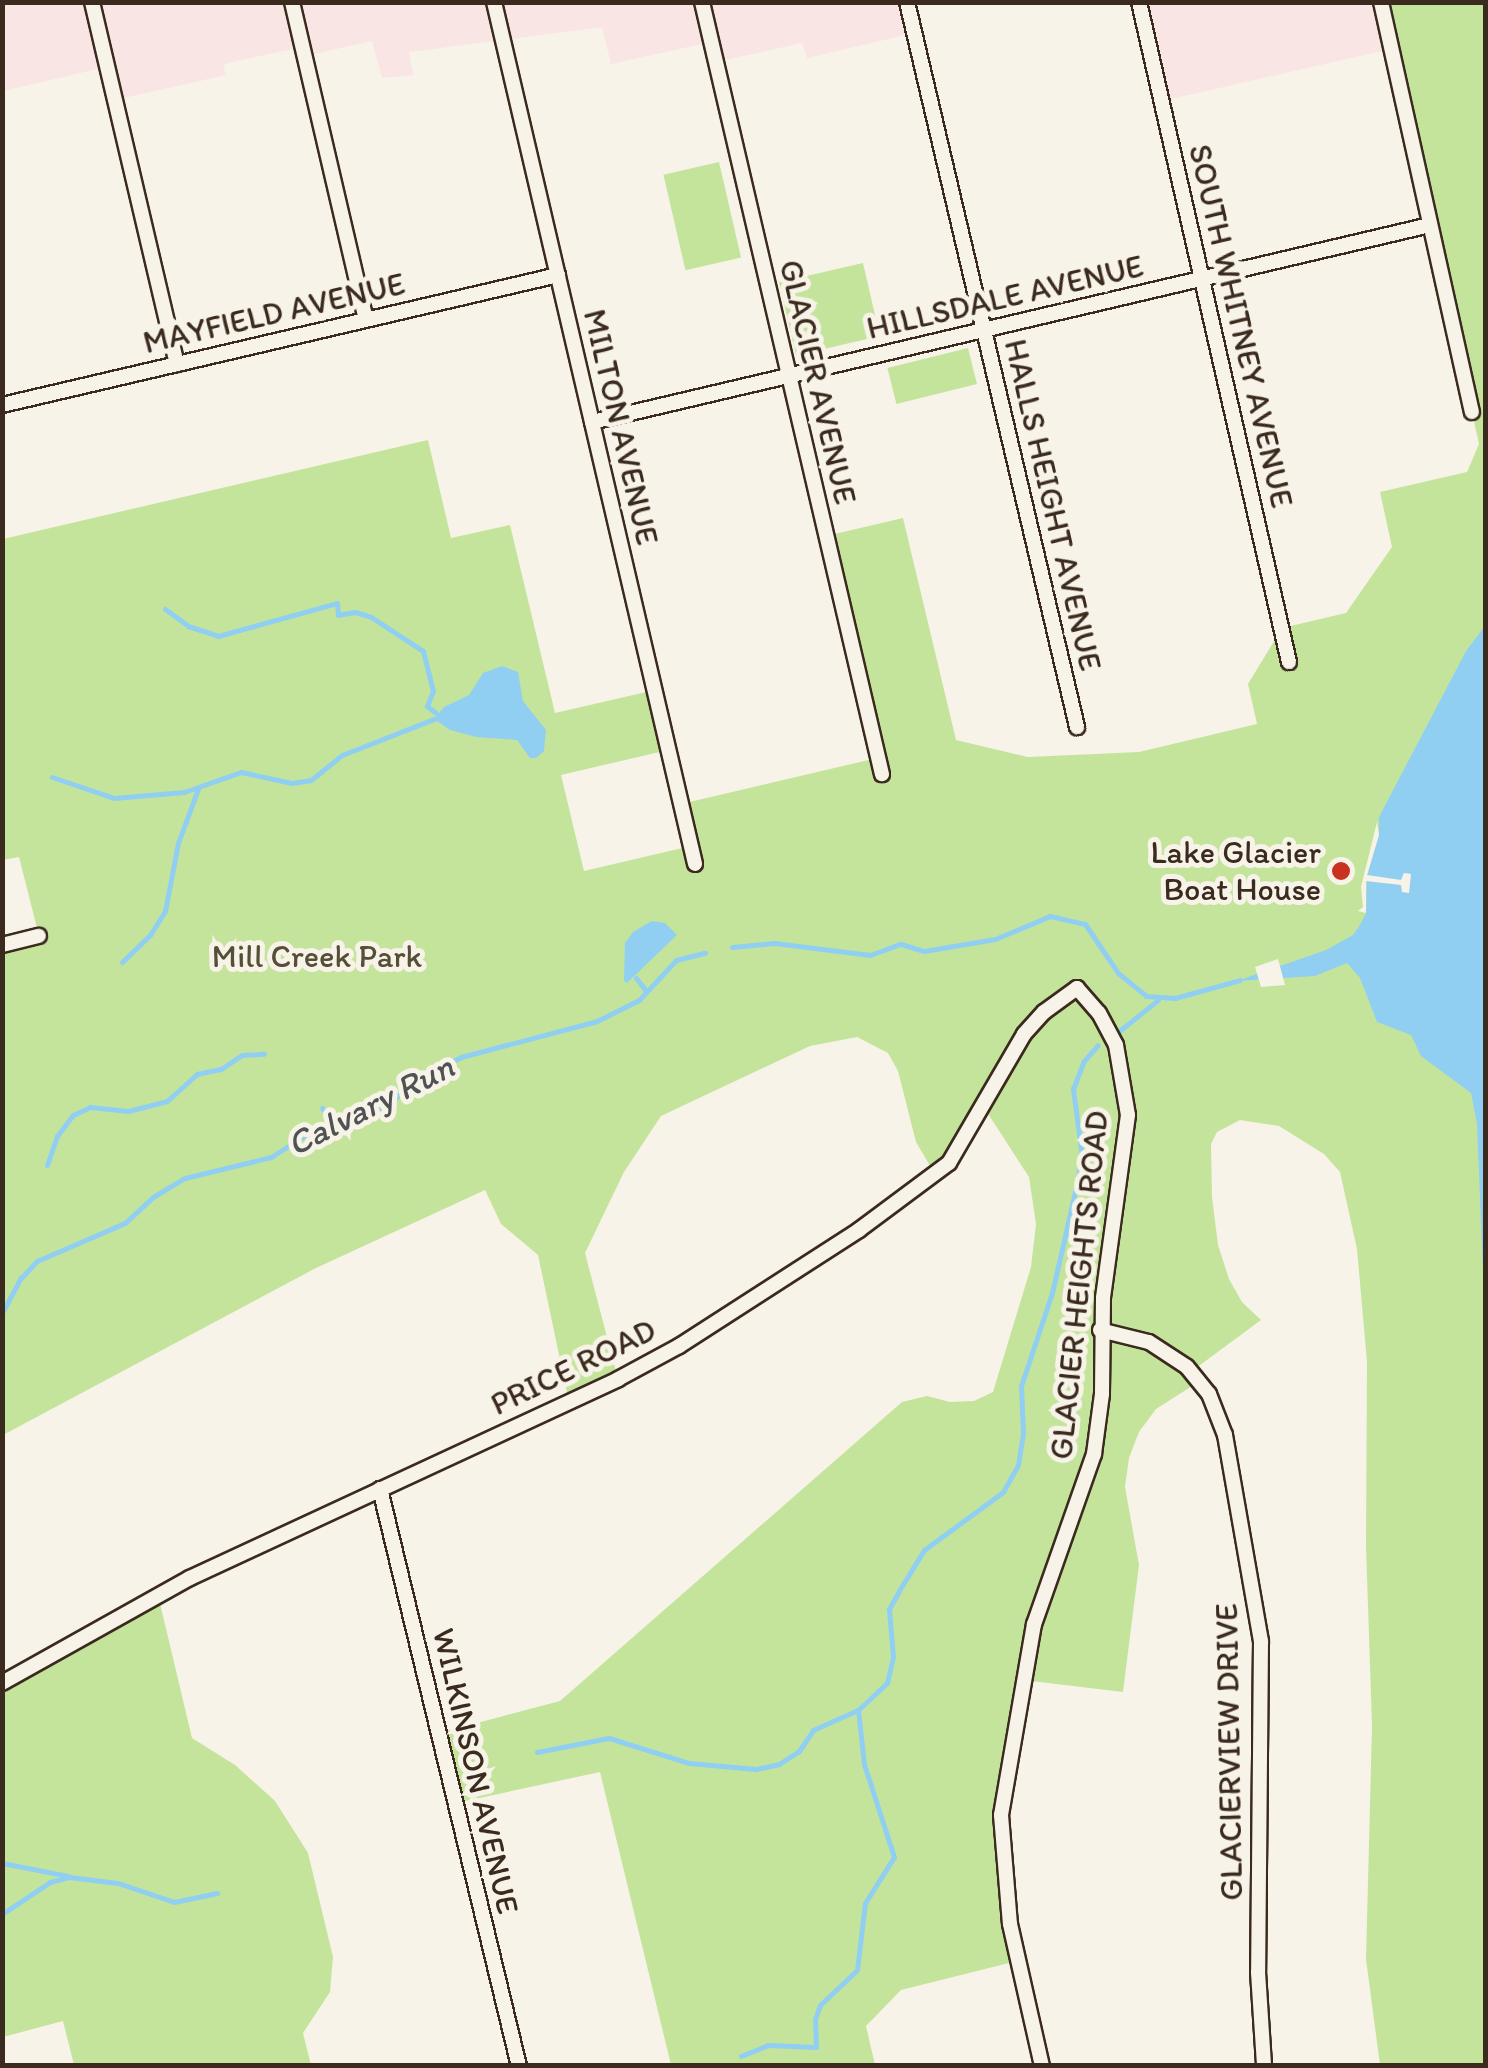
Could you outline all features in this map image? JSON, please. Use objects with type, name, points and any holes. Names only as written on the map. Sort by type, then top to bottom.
[{"type":"street","points":[[92,2],[177,364]]},
{"type":"street","points":[[292,2],[366,320]]},
{"type":"street","name":"MILTON AVENUE","points":[[494,2],[695,864]]},
{"type":"street","name":"GLACIER AVENUE","points":[[702,2],[882,774]]},
{"type":"street","name":"HALLS HEIGHT AVENUE","points":[[907,2],[1077,728]]},
{"type":"street","name":"SOUTH WHITNEY AVENUE","points":[[1139,2],[1290,662]]},
{"type":"street","points":[[1381,2],[1472,412]]},
{"type":"street","name":"HILLSDALE AVENUE","points":[[592,422],[1430,225]]},
{"type":"street","name":"MAYFIELD AVENUE","points":[[2,405],[558,274]]},
{"type":"street","points":[[2,945],[39,936]]},
{"type":"street","name":"GLACIER HEIGHTS ROAD","points":[[1042,2066],[1010,1924],[1001,1815],[1034,1624],[1094,1454],[1102,1394],[1100,1330],[1128,1107],[1116,1045],[1100,1013],[1077,988]]},
{"type":"street","name":"PRICE ROAD","points":[[2,1683],[190,1578],[679,1346],[936,1176],[959,1150],[1024,1034],[1044,1012],[1077,988]]},
{"type":"street","name":"GLACIERVIEW DRIVE","points":[[1100,1330],[1148,1342],[1187,1367],[1209,1394],[1225,1435],[1261,1640],[1258,1972],[1264,2066]]},
{"type":"street","name":"WILKINSON AVENUE","points":[[380,1489],[519,2066]]},
{"type":"shaded area","points":[[907,2],[914,33],[807,58],[802,43],[716,62],[711,42],[611,64],[602,27],[409,52],[413,75],[382,78],[372,41],[305,56],[302,47],[232,62],[223,65],[226,75],[115,100],[106,67],[3,91],[2,3]]},
{"type":"shaded area","points":[[1139,3],[1381,3],[1391,49],[1162,101]]},
{"type":"green space","name":"Mill Creek Park","points":[[1381,3],[1485,3],[1485,2065],[1380,2065],[1366,1959],[1372,1726],[1366,1546],[1367,1362],[1357,1249],[1340,1172],[1324,1154],[1279,1126],[1240,1120],[1217,1132],[1211,1144],[1212,1197],[1218,1245],[1229,1279],[1242,1302],[1261,1320],[1192,1371],[1200,1381],[1156,1409],[1139,1432],[1129,1458],[1125,1487],[1139,1565],[1123,1692],[1023,1680],[1005,1776],[1017,1961],[901,1990],[866,2026],[875,2065],[671,2065],[600,1772],[456,1803],[439,1733],[560,1701],[902,1402],[927,1396],[950,1402],[974,1401],[993,1392],[1031,1267],[1036,1224],[1029,1177],[983,1106],[936,1176],[916,1142],[898,1071],[888,1053],[857,1037],[810,1046],[661,1116],[624,1172],[585,1253],[618,1379],[569,1402],[538,1255],[501,1224],[485,1190],[316,1268],[3,1435],[2,945],[39,936],[19,857],[3,860],[3,539],[428,440],[451,538],[510,525],[555,713],[655,690],[668,750],[561,775],[584,871],[691,846],[681,804],[877,758],[826,536],[903,518],[956,740],[1028,757],[1139,752],[1257,724],[1248,684],[1282,628],[1346,613],[1392,547],[1380,492],[1467,472],[1479,444]]},
{"type":"green space","points":[[719,162],[741,257],[686,270],[663,175]]},
{"type":"green space","points":[[863,263],[880,336],[796,355],[779,282]]},
{"type":"green space","points":[[968,348],[977,384],[896,404],[887,368]]},
{"type":"green space","points":[[158,1595],[192,1738],[235,1765],[275,1801],[308,1853],[333,1957],[330,1992],[303,2033],[311,2065],[74,2065],[63,2021],[3,2037],[2,1684]]},
{"type":"water","points":[[1485,626],[1485,1321],[1477,1124],[1471,1093],[1421,1056],[1411,1035],[1377,1022],[1360,978],[1347,963],[1315,976],[1237,981],[1326,950],[1353,935],[1360,925],[1366,913],[1367,876],[1379,835],[1379,817],[1466,651]]},
{"type":"water","points":[[502,666],[518,672],[523,701],[546,730],[544,751],[536,758],[530,758],[517,740],[476,737],[450,730],[434,719],[444,707],[469,695],[483,673]]},
{"type":"water","points":[[652,921],[665,923],[677,935],[627,983],[625,943],[633,932]]},
{"type":"pier","points":[[1377,822],[1379,835],[1367,875],[1401,880],[1404,873],[1411,874],[1409,893],[1402,892],[1401,885],[1366,881],[1366,913],[1358,911],[1363,907],[1361,887]]},
{"type":"pier","points":[[1278,959],[1285,985],[1261,987],[1255,967]]},
{"type":"waterway","points":[[165,609],[188,626],[218,636],[337,603],[338,615],[355,612],[371,617],[423,651],[433,691],[427,706],[436,713]]},
{"type":"waterway","points":[[52,777],[114,798],[184,792],[241,772],[292,783],[311,780],[342,755],[434,719]]},
{"type":"waterway","points":[[122,962],[150,935],[165,911],[178,843],[198,789]]},
{"type":"waterway","name":"Calvary Run","points":[[732,947],[774,943],[870,955],[901,944],[924,951],[995,939],[1050,916],[1085,924],[1118,973],[1146,996],[1175,998],[1240,980]]},
{"type":"waterway","name":"Calvary Run","points":[[2,1313],[21,1278],[37,1261],[125,1223],[153,1197],[185,1178],[271,1157],[320,1126],[385,1106],[427,1073],[461,1057],[597,1021],[639,1000],[676,960],[705,953]]},
{"type":"waterway","points":[[636,978],[646,991]]},
{"type":"waterway","points":[[1118,1032],[1158,1000]]},
{"type":"waterway","points":[[537,1752],[609,1738],[689,1763],[756,1769],[779,1764],[799,1751],[813,1730],[858,1710],[887,1683],[893,1657],[889,1609],[900,1589],[924,1550],[1003,1492],[1018,1465],[1023,1433],[1021,1386],[1052,1293],[1078,1179],[1081,1149],[1073,1089],[1084,1061],[1098,1045]]},
{"type":"waterway","points":[[47,1165],[57,1136],[73,1115],[90,1107],[128,1111],[167,1101],[197,1074],[221,1069],[242,1055],[264,1054]]},
{"type":"waterway","points":[[322,1108],[332,1121]]},
{"type":"waterway","points":[[741,2056],[768,2045],[816,2047],[815,2019],[820,2005],[857,1970],[865,1903],[894,1857],[864,1764],[858,1710]]},
{"type":"waterway","points":[[2,1863],[68,1876]]},
{"type":"waterway","points":[[2,1914],[50,1882],[69,1877],[118,1883],[174,1902],[217,1893]]},
{"type":"place","name":"Lake Glacier Boat House","points":[[1341,871]]}]
